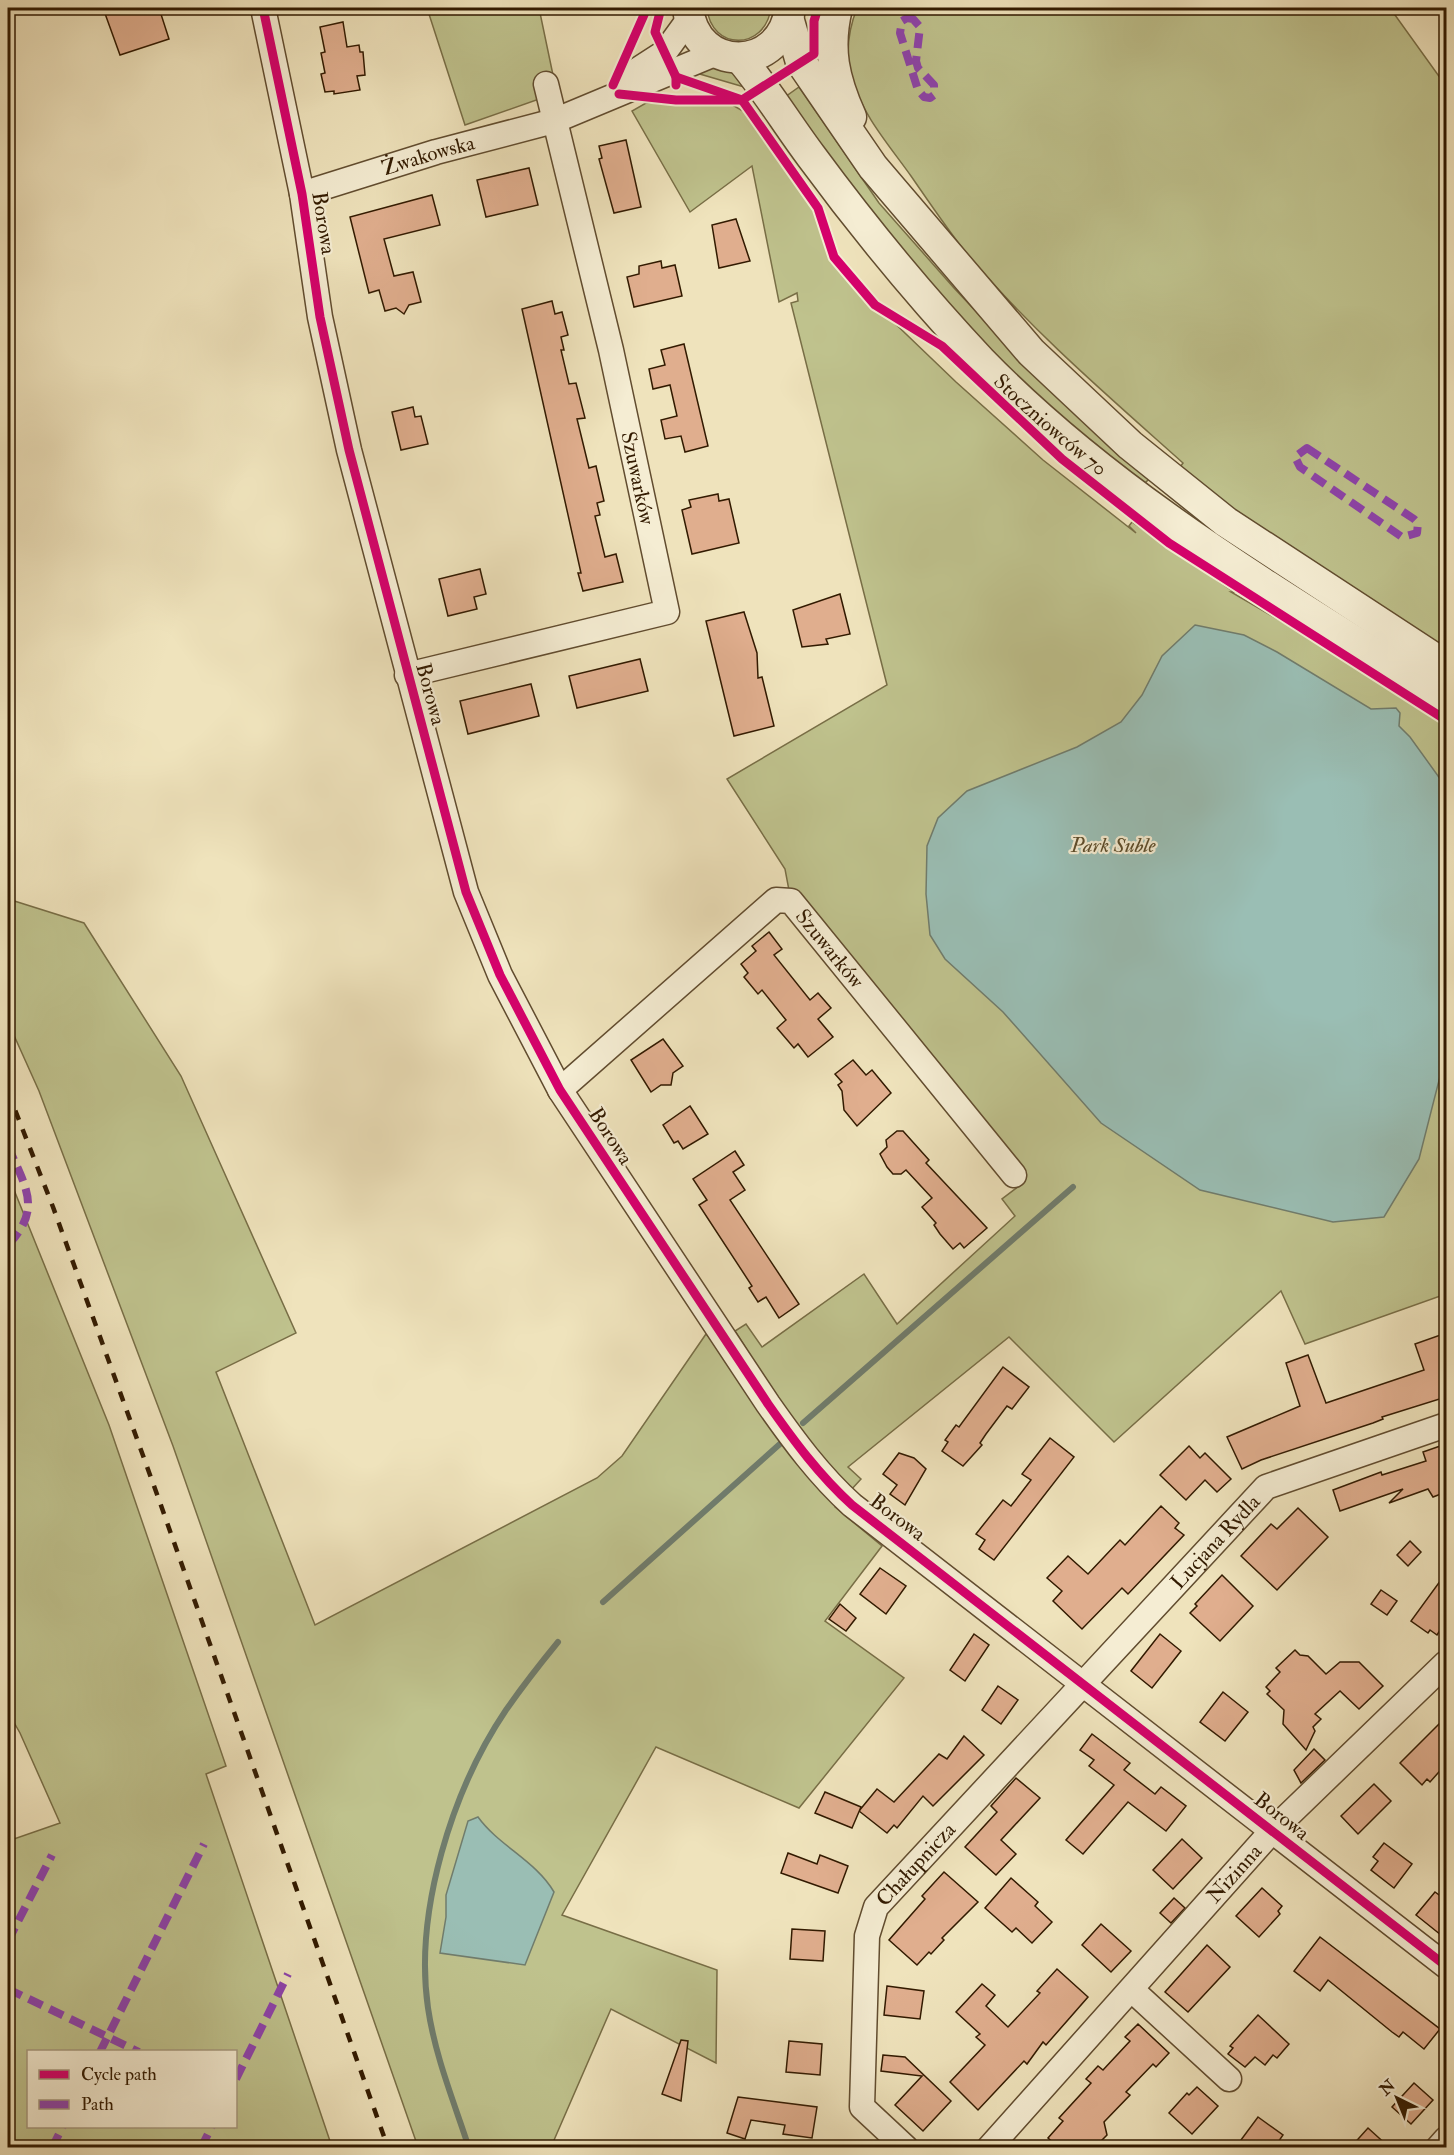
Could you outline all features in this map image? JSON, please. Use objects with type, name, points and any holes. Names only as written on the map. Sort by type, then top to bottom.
[{"type":"street","name":"Borowa","points":[[263,8],[302,194],[320,317],[349,450],[466,892],[500,975],[560,1090],[762,1395],[815,1468],[852,1505],[1446,1966]]},
{"type":"street","points":[[837,8],[832,28],[833,62],[841,95],[873,167]]},
{"type":"street","name":"Żwakowska","points":[[554,121],[657,58],[689,13]]},
{"type":"street","name":"Stoczniowców 70","points":[[689,13],[704,44],[729,55],[880,249],[983,363],[1029,405],[1105,471],[1210,550],[1446,699]]},
{"type":"street","points":[[729,55],[757,55],[771,47],[782,35],[790,14]]},
{"type":"street","name":"Stoczniowców 70","points":[[790,14],[801,63],[873,167],[1031,352],[1130,445],[1226,522],[1446,666]]},
{"type":"street","name":"Żwakowska","points":[[302,194],[436,152],[554,121],[729,55]]},
{"type":"street","name":"Szuwarków","points":[[407,675],[667,612],[611,350],[546,84]]},
{"type":"street","name":"Szuwarków","points":[[560,1090],[776,900],[791,902],[1014,1175]]},
{"type":"street","name":"Lucjana Rydla","points":[[1085,1684],[1266,1487],[1446,1425]]},
{"type":"street","name":"Nizinna","points":[[989,2148],[1272,1831],[1446,1663]]},
{"type":"street","name":"Chałupnicza","points":[[906,2148],[862,2107],[867,1936],[876,1907],[1085,1684]]},
{"type":"street","points":[[1132,1990],[1228,2079]]},
{"type":"street","points":[[1438,2148],[1446,2139]]},
{"type":"green space","points":[[427,8],[539,8],[553,75],[538,84],[542,98],[465,125]]},
{"type":"green space","points":[[707,8],[771,8],[767,22],[759,32],[749,38],[738,40],[727,38],[718,32],[711,22]]},
{"type":"green space","points":[[857,8],[1390,8],[1446,86],[1446,651],[1177,471],[1183,463],[1071,362],[992,282],[945,225],[877,130],[857,93],[852,79],[848,52],[851,25]]},
{"type":"green space","points":[[710,65],[732,70],[751,89],[686,70]]},
{"type":"green space","points":[[799,87],[879,203],[1016,354],[1150,478],[1142,486],[1089,442],[1013,373],[964,324],[920,275],[860,201],[785,97]]},
{"type":"green space","name":"Park Suble","points":[[646,103],[729,103],[743,111],[815,212],[831,262],[956,382],[1043,460],[1136,533],[1129,526],[1132,522],[1234,592],[1231,592],[1430,708],[1446,720],[1446,1294],[1305,1344],[1281,1291],[1114,1442],[1009,1337],[848,1467],[861,1479],[851,1490],[818,1454],[775,1394],[735,1331],[746,1324],[762,1347],[864,1274],[897,1324],[1015,1216],[1002,1199],[1023,1183],[791,901],[785,869],[727,779],[887,685],[791,303],[798,301],[797,293],[779,302],[752,166],[690,212],[632,111]]},
{"type":"green space","points":[[8,899],[84,923],[181,1076],[296,1333],[216,1372],[315,1625],[597,1478],[622,1456],[706,1334],[728,1355],[838,1503],[835,1507],[882,1546],[825,1621],[904,1678],[799,1808],[656,1747],[562,1915],[717,1970],[716,2063],[611,2009],[551,2147],[418,2147],[173,1446],[39,1091],[8,1022]]},
{"type":"green space","points":[[8,1175],[109,1425],[226,1766],[206,1774],[332,2147],[8,2147],[8,1841],[60,1823],[20,1733],[8,1712]]},
{"type":"water","points":[[1195,625],[1244,635],[1277,652],[1371,709],[1396,708],[1400,713],[1399,726],[1410,737],[1446,787],[1446,1053],[1419,1159],[1384,1217],[1333,1222],[1200,1190],[1101,1123],[1003,1012],[945,959],[930,935],[926,894],[927,846],[938,818],[967,791],[1077,747],[1121,722],[1142,695],[1162,656]]},
{"type":"water","points":[[478,1817],[496,1837],[528,1862],[554,1892],[525,1965],[440,1953],[446,1917],[446,1895],[468,1821]]},
{"type":"building","points":[[103,8],[159,8],[169,39],[120,55]]},
{"type":"building","points":[[343,22],[347,47],[359,45],[360,52],[363,52],[365,75],[357,76],[360,90],[334,94],[334,91],[325,92],[321,74],[325,73],[321,53],[325,52],[320,27]]},
{"type":"building","points":[[626,140],[641,207],[614,213],[599,159],[602,158],[599,146]]},
{"type":"building","points":[[529,168],[538,205],[486,217],[477,180]]},
{"type":"building","points":[[432,195],[440,225],[384,239],[394,276],[413,272],[421,302],[409,305],[404,314],[396,308],[385,311],[379,290],[369,293],[350,217]]},
{"type":"building","points":[[736,219],[750,261],[719,268],[712,225]]},
{"type":"building","points":[[661,261],[662,268],[675,265],[682,296],[634,307],[627,277],[639,274],[639,266]]},
{"type":"building","points":[[552,301],[555,314],[562,312],[568,335],[561,337],[564,350],[561,350],[569,384],[576,383],[585,418],[577,419],[589,468],[596,466],[604,501],[597,503],[600,515],[595,516],[605,557],[616,554],[623,582],[583,591],[578,573],[581,573],[522,309]]},
{"type":"building","points":[[684,344],[708,446],[685,452],[681,436],[665,439],[661,420],[677,416],[670,385],[653,389],[649,369],[665,365],[661,350]]},
{"type":"building","points":[[413,407],[415,417],[421,416],[428,444],[401,450],[392,412]]},
{"type":"building","points":[[718,494],[719,501],[729,499],[739,543],[692,554],[682,510],[691,507],[689,500]]},
{"type":"building","points":[[480,569],[486,594],[474,597],[477,609],[448,616],[439,579]]},
{"type":"building","points":[[840,594],[850,634],[826,639],[828,644],[802,647],[793,610]]},
{"type":"building","points":[[744,612],[757,653],[758,678],[762,677],[774,726],[734,736],[706,621]]},
{"type":"building","points":[[640,659],[648,691],[577,708],[569,676]]},
{"type":"building","points":[[531,684],[539,716],[468,734],[460,701]]},
{"type":"building","points":[[769,932],[782,949],[774,955],[810,1000],[818,993],[831,1008],[818,1019],[833,1037],[808,1057],[798,1044],[794,1048],[777,1028],[786,1020],[762,990],[758,994],[744,977],[748,973],[741,964],[756,951],[752,946]]},
{"type":"building","points":[[663,1039],[683,1066],[673,1073],[671,1085],[661,1085],[651,1092],[631,1060]]},
{"type":"building","points":[[853,1060],[866,1075],[872,1070],[891,1093],[857,1126],[844,1110],[842,1091],[838,1085],[842,1082],[835,1074]]},
{"type":"building","points":[[690,1106],[708,1134],[683,1149],[678,1141],[674,1143],[663,1125]]},
{"type":"building","points":[[897,1131],[903,1131],[929,1160],[926,1163],[987,1228],[964,1248],[960,1243],[953,1249],[940,1234],[934,1225],[936,1223],[922,1207],[932,1198],[906,1170],[901,1174],[893,1174],[887,1167],[880,1154],[887,1147],[886,1140]]},
{"type":"building","points":[[735,1151],[744,1165],[733,1172],[745,1190],[730,1200],[799,1304],[779,1318],[766,1297],[758,1302],[749,1288],[752,1286],[699,1205],[707,1200],[693,1179]]},
{"type":"building","points":[[1446,1333],[1446,1397],[1382,1417],[1383,1419],[1373,1423],[1261,1460],[1242,1469],[1227,1437],[1300,1406],[1286,1363],[1308,1355],[1326,1403],[1424,1370],[1415,1344]]},
{"type":"building","points":[[1003,1367],[1029,1387],[1012,1409],[1007,1406],[980,1443],[982,1445],[963,1466],[942,1451],[948,1442],[945,1440],[956,1425],[959,1427]]},
{"type":"building","points":[[1050,1438],[1074,1457],[994,1560],[979,1549],[985,1540],[976,1534],[1003,1500],[1011,1506],[1031,1480],[1022,1474]]},
{"type":"building","points":[[1443,1445],[1446,1462],[1440,1465],[1446,1492],[1433,1497],[1428,1489],[1389,1503],[1403,1489],[1340,1511],[1333,1490],[1381,1472],[1382,1475],[1426,1461],[1423,1452]]},
{"type":"building","points":[[1189,1446],[1200,1458],[1205,1453],[1231,1479],[1217,1492],[1205,1480],[1186,1500],[1160,1475]]},
{"type":"building","points":[[899,1453],[914,1458],[926,1469],[905,1505],[890,1494],[897,1485],[883,1474]]},
{"type":"building","points":[[1161,1506],[1179,1523],[1175,1528],[1184,1535],[1128,1594],[1122,1588],[1082,1629],[1053,1601],[1062,1591],[1047,1578],[1068,1556],[1088,1574],[1120,1540],[1125,1545]]},
{"type":"building","points":[[1298,1508],[1328,1537],[1277,1590],[1241,1556],[1271,1524],[1277,1529]]},
{"type":"building","points":[[1410,1541],[1421,1552],[1408,1566],[1397,1555]]},
{"type":"building","points":[[880,1568],[906,1586],[886,1614],[860,1594]]},
{"type":"building","points":[[1446,1573],[1446,1621],[1437,1635],[1430,1630],[1428,1633],[1411,1621]]},
{"type":"building","points":[[1222,1575],[1253,1606],[1220,1641],[1190,1613],[1197,1606],[1195,1604]]},
{"type":"building","points":[[1381,1590],[1397,1601],[1387,1615],[1371,1604]]},
{"type":"building","points":[[840,1604],[856,1618],[846,1631],[829,1619]]},
{"type":"building","points":[[974,1634],[989,1645],[965,1681],[950,1670]]},
{"type":"building","points":[[1160,1634],[1181,1651],[1152,1688],[1131,1671]]},
{"type":"building","points":[[1295,1650],[1300,1655],[1308,1656],[1326,1674],[1340,1662],[1359,1662],[1383,1686],[1359,1709],[1340,1691],[1315,1714],[1321,1719],[1313,1727],[1315,1731],[1306,1750],[1283,1724],[1284,1710],[1267,1694],[1270,1691],[1266,1687],[1280,1672],[1276,1668]]},
{"type":"building","points":[[998,1686],[1018,1700],[1001,1724],[982,1710]]},
{"type":"building","points":[[1223,1692],[1248,1712],[1225,1741],[1200,1722]]},
{"type":"building","points":[[1446,1717],[1446,1764],[1430,1782],[1427,1779],[1422,1785],[1400,1763]]},
{"type":"building","points":[[1092,1734],[1130,1763],[1124,1770],[1155,1794],[1161,1787],[1186,1806],[1166,1831],[1128,1802],[1083,1854],[1066,1840],[1114,1785],[1089,1766],[1094,1760],[1080,1750]]},
{"type":"building","points":[[964,1736],[984,1755],[933,1806],[923,1796],[897,1828],[894,1825],[887,1833],[859,1811],[877,1789],[894,1802],[939,1754],[947,1759]]},
{"type":"building","points":[[1314,1749],[1325,1760],[1301,1783],[1294,1770]]},
{"type":"building","points":[[1016,1778],[1040,1798],[1001,1840],[1016,1854],[996,1875],[965,1847],[997,1812],[991,1806]]},
{"type":"building","points":[[1374,1784],[1391,1801],[1358,1834],[1341,1816]]},
{"type":"building","points":[[825,1792],[861,1807],[852,1828],[815,1813]]},
{"type":"building","points":[[1182,1839],[1202,1858],[1173,1889],[1153,1870]]},
{"type":"building","points":[[1384,1843],[1412,1864],[1394,1888],[1371,1870],[1378,1861],[1373,1857]]},
{"type":"building","points":[[788,1853],[817,1864],[820,1855],[848,1866],[838,1893],[781,1873]]},
{"type":"building","points":[[944,1872],[978,1902],[942,1938],[944,1940],[931,1954],[929,1952],[917,1965],[889,1940],[925,1899],[922,1896]]},
{"type":"building","points":[[1011,1878],[1038,1902],[1035,1906],[1052,1922],[1032,1943],[1016,1928],[1012,1932],[985,1908]]},
{"type":"building","points":[[1262,1888],[1282,1906],[1278,1911],[1280,1914],[1259,1937],[1236,1916]]},
{"type":"building","points":[[1435,1892],[1446,1900],[1446,1939],[1416,1915]]},
{"type":"building","points":[[1174,1898],[1185,1908],[1171,1923],[1160,1913]]},
{"type":"building","points":[[1101,1924],[1131,1951],[1111,1972],[1082,1945]]},
{"type":"building","points":[[792,1929],[825,1931],[823,1961],[790,1959]]},
{"type":"building","points":[[1320,1937],[1440,2029],[1424,2049],[1403,2032],[1399,2037],[1392,2032],[1328,1980],[1320,1991],[1294,1971]]},
{"type":"building","points":[[1207,1945],[1230,1967],[1188,2012],[1165,1992]]},
{"type":"building","points":[[1057,1969],[1088,1997],[1046,2045],[1043,2042],[1027,2064],[1024,2061],[978,2110],[950,2082],[985,2045],[976,2037],[980,2034],[956,2012],[982,1984],[995,1995],[986,2006],[1008,2027],[1040,1993],[1037,1991]]},
{"type":"building","points":[[887,1986],[924,1991],[920,2019],[884,2015]]},
{"type":"building","points":[[1258,2015],[1289,2044],[1277,2058],[1273,2055],[1265,2065],[1255,2057],[1245,2067],[1228,2054],[1233,2048],[1230,2046]]},
{"type":"building","points":[[1138,2024],[1169,2053],[1156,2067],[1153,2064],[1126,2092],[1130,2095],[1104,2122],[1107,2135],[1100,2142],[1091,2143],[1086,2148],[1059,2148],[1048,2138],[1063,2121],[1059,2118],[1091,2083],[1086,2079],[1098,2066],[1103,2070],[1130,2041],[1125,2037]]},
{"type":"building","points":[[681,2040],[688,2041],[681,2101],[662,2094]]},
{"type":"building","points":[[789,2041],[822,2044],[820,2075],[786,2072]]},
{"type":"building","points":[[883,2055],[905,2057],[951,2101],[923,2131],[895,2105],[922,2076],[881,2071]]},
{"type":"building","points":[[1414,2083],[1433,2100],[1411,2124],[1392,2107]]},
{"type":"building","points":[[1197,2087],[1218,2106],[1192,2134],[1169,2113],[1187,2093],[1189,2095]]},
{"type":"building","points":[[738,2097],[817,2107],[812,2138],[783,2134],[785,2125],[751,2120],[745,2139],[727,2133]]},
{"type":"building","points":[[1258,2117],[1283,2135],[1274,2148],[1235,2148]]},
{"type":"building","points":[[1368,2128],[1390,2148],[1350,2148]]},
{"type":"waterway","points":[[803,1423],[1073,1187]]},
{"type":"waterway","points":[[603,1602],[781,1443]]},
{"type":"waterway","points":[[469,2148],[440,2061],[428,2008],[425,1971],[432,1893],[454,1814],[469,1777],[506,1710],[558,1642]]},
{"type":"railway","points":[[8,1092],[53,1207],[158,1497],[388,2148]]},
{"type":"marked path","points":[[907,18],[913,19],[920,27],[916,61],[918,68],[934,85],[934,95],[930,98],[924,97],[918,90],[900,33],[902,21],[907,18]]},
{"type":"marked path","points":[[1307,448],[1414,519],[1418,523],[1417,533],[1402,537],[1300,467],[1295,457],[1307,448]]},
{"type":"marked path","points":[[8,1146],[28,1197],[25,1220],[8,1245]]},
{"type":"marked path","points":[[101,2050],[204,1844]]},
{"type":"marked path","points":[[8,1941],[52,1855]]},
{"type":"marked path","points":[[237,2077],[288,1974]]},
{"type":"marked path","points":[[8,1989],[135,2050]]},
{"type":"marked path","points":[[52,2148],[62,2128]]},
{"type":"marked path","points":[[201,2148],[211,2128]]},
{"type":"cycle path","points":[[263,8],[302,194],[320,317],[349,450],[466,892],[500,975],[560,1090],[768,1404],[807,1457],[840,1494],[1446,1966]]},
{"type":"cycle path","points":[[613,85],[647,8]]},
{"type":"cycle path","points":[[661,8],[655,32],[676,77],[676,85]]},
{"type":"cycle path","points":[[619,94],[676,100],[742,100],[814,54],[814,21],[818,8]]},
{"type":"cycle path","points":[[676,77],[742,100],[818,208],[834,257],[875,305],[942,346],[1062,459],[1169,543],[1446,720]]}]
